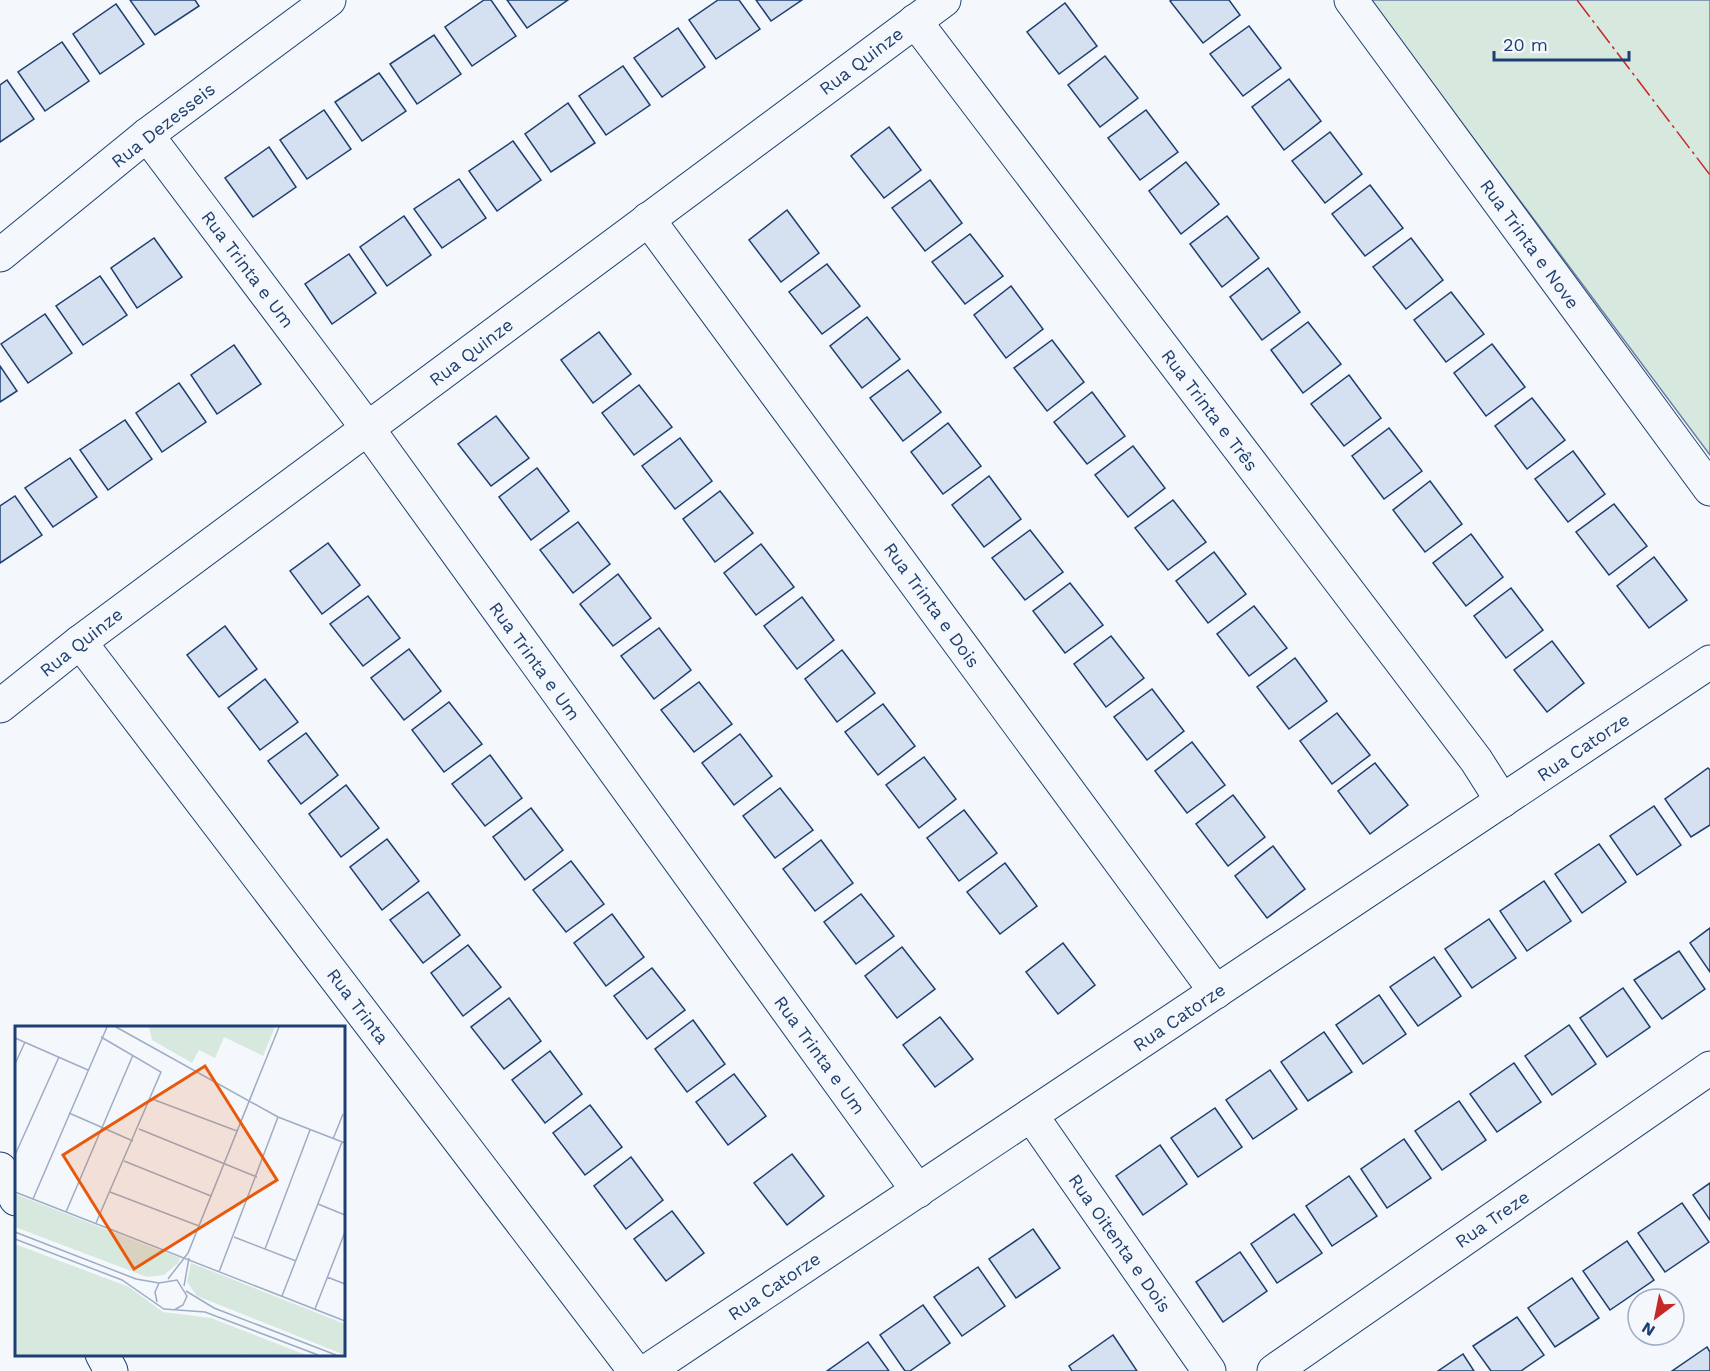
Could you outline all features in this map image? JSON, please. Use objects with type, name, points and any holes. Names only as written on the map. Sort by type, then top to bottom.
[{"type":"street","name":"Rua Dezesseis","points":[[0,255],[147,135],[329,0]]},
{"type":"street","name":"Rua Quinze","points":[[0,706],[80,642],[944,0]]},
{"type":"street","name":"Rua Trinta e Nove","points":[[1351,0],[1710,489]]},
{"type":"street","name":"Rua Trinta e Três","points":[[915,21],[1476,760],[1502,801]]},
{"type":"street","name":"Rua Trinta e Um","points":[[147,135],[368,429],[918,1191]]},
{"type":"street","name":"Rua Trinta e Dois","points":[[648,219],[1216,992]]},
{"type":"street","name":"Rua Trinta","points":[[80,642],[635,1371]]},
{"type":"street","name":"Rua Catorze","points":[[647,1371],[1710,662]]},
{"type":"street","name":"Rua Treze","points":[[1274,1371],[1710,1068]]},
{"type":"street","name":"Rua Oitenta e Dois","points":[[1032,1115],[1209,1371]]},
{"type":"street","points":[[0,1169],[15,1197]]},
{"type":"street","points":[[103,1356],[111,1371]]},
{"type":"shaded area","points":[[1370,0],[1710,0],[1710,455]]},
{"type":"building","points":[[130,0],[195,0],[199,6],[155,35]]},
{"type":"building","points":[[484,0],[491,0],[516,36],[472,66],[445,27]]},
{"type":"building","points":[[507,0],[568,0],[527,28]]},
{"type":"building","points":[[718,0],[739,0],[760,29],[716,59],[689,20]]},
{"type":"building","points":[[756,0],[802,0],[771,21]]},
{"type":"building","points":[[1229,0],[1240,15],[1203,43],[1170,1]]},
{"type":"building","points":[[1065,3],[1097,46],[1059,74],[1027,32]]},
{"type":"building","points":[[116,4],[144,44],[100,74],[73,34]]},
{"type":"building","points":[[1249,26],[1281,68],[1243,96],[1210,54]]},
{"type":"building","points":[[678,28],[705,67],[662,97],[634,58]]},
{"type":"building","points":[[434,35],[461,74],[417,104],[390,64]]},
{"type":"building","points":[[62,42],[89,81],[45,111],[18,72]]},
{"type":"building","points":[[1105,56],[1138,98],[1100,127],[1068,85]]},
{"type":"building","points":[[623,66],[650,105],[606,135],[579,96]]},
{"type":"building","points":[[379,73],[406,111],[362,141],[335,102]]},
{"type":"building","points":[[1289,79],[1321,121],[1284,150],[1252,107]]},
{"type":"building","points":[[7,80],[34,119],[0,142],[0,85]]},
{"type":"building","points":[[568,103],[595,143],[551,172],[525,134]]},
{"type":"building","points":[[324,110],[351,149],[307,179],[280,140]]},
{"type":"building","points":[[1146,110],[1178,152],[1140,180],[1108,138]]},
{"type":"building","points":[[889,127],[921,170],[884,198],[851,156]]},
{"type":"building","points":[[1330,132],[1362,174],[1325,203],[1292,161]]},
{"type":"building","points":[[513,141],[541,180],[497,211],[469,171]]},
{"type":"building","points":[[269,147],[296,187],[253,217],[225,178]]},
{"type":"building","points":[[1186,162],[1219,204],[1181,234],[1149,191]]},
{"type":"building","points":[[459,179],[486,218],[442,248],[414,209]]},
{"type":"building","points":[[930,180],[962,223],[925,251],[892,208]]},
{"type":"building","points":[[1370,185],[1403,228],[1365,256],[1332,214]]},
{"type":"building","points":[[787,210],[819,253],[781,282],[749,240]]},
{"type":"building","points":[[404,216],[431,255],[387,286],[360,247]]},
{"type":"building","points":[[1227,216],[1259,258],[1222,287],[1190,244]]},
{"type":"building","points":[[970,234],[1003,276],[965,304],[932,262]]},
{"type":"building","points":[[154,238],[182,277],[137,308],[111,268]]},
{"type":"building","points":[[1411,238],[1443,280],[1406,309],[1373,267]]},
{"type":"building","points":[[349,254],[376,293],[332,324],[305,284]]},
{"type":"building","points":[[827,264],[860,306],[822,334],[789,292]]},
{"type":"building","points":[[1268,268],[1300,312],[1262,340],[1230,297]]},
{"type":"building","points":[[100,276],[127,315],[83,345],[56,306]]},
{"type":"building","points":[[1011,286],[1043,329],[1006,358],[974,315]]},
{"type":"building","points":[[1451,292],[1484,334],[1446,362],[1414,320]]},
{"type":"building","points":[[45,314],[72,353],[28,383],[1,344]]},
{"type":"building","points":[[867,317],[900,359],[862,388],[830,346]]},
{"type":"building","points":[[1308,322],[1341,364],[1303,393],[1271,350]]},
{"type":"building","points":[[599,332],[631,374],[593,403],[561,360]]},
{"type":"building","points":[[1052,340],[1084,382],[1047,411],[1014,368]]},
{"type":"building","points":[[1492,344],[1525,387],[1486,416],[1454,373]]},
{"type":"building","points":[[234,345],[261,384],[217,414],[191,375]]},
{"type":"building","points":[[0,366],[17,391],[0,402]]},
{"type":"building","points":[[908,370],[941,412],[903,441],[870,398]]},
{"type":"building","points":[[1349,375],[1381,418],[1344,446],[1311,404]]},
{"type":"building","points":[[179,383],[206,422],[162,452],[136,413]]},
{"type":"building","points":[[639,385],[672,427],[634,455],[602,413]]},
{"type":"building","points":[[1092,392],[1125,436],[1087,464],[1054,422]]},
{"type":"building","points":[[1532,398],[1565,440],[1527,469],[1495,426]]},
{"type":"building","points":[[496,416],[529,458],[491,486],[458,444]]},
{"type":"building","points":[[125,420],[152,459],[108,490],[80,450]]},
{"type":"building","points":[[948,423],[981,466],[943,494],[911,452]]},
{"type":"building","points":[[1389,428],[1422,471],[1384,499],[1352,456]]},
{"type":"building","points":[[680,438],[712,481],[675,509],[642,466]]},
{"type":"building","points":[[1133,446],[1165,488],[1128,517],[1095,475]]},
{"type":"building","points":[[1573,451],[1605,494],[1568,522],[1535,479]]},
{"type":"building","points":[[70,458],[97,497],[53,527],[25,488]]},
{"type":"building","points":[[537,468],[569,511],[531,540],[499,497]]},
{"type":"building","points":[[989,476],[1021,519],[984,547],[952,505]]},
{"type":"building","points":[[1430,481],[1462,524],[1425,552],[1393,510]]},
{"type":"building","points":[[720,491],[753,533],[715,562],[683,519]]},
{"type":"building","points":[[15,496],[42,535],[0,563],[0,506]]},
{"type":"building","points":[[1173,500],[1206,542],[1168,570],[1135,528]]},
{"type":"building","points":[[1614,504],[1647,546],[1609,575],[1576,532]]},
{"type":"building","points":[[578,522],[610,564],[573,593],[540,550]]},
{"type":"building","points":[[1030,530],[1063,572],[1025,600],[992,558]]},
{"type":"building","points":[[1471,534],[1503,577],[1466,606],[1433,563]]},
{"type":"building","points":[[328,543],[360,585],[322,614],[290,571]]},
{"type":"building","points":[[761,544],[794,587],[756,615],[724,573]]},
{"type":"building","points":[[1214,552],[1246,594],[1208,623],[1176,581]]},
{"type":"building","points":[[1654,557],[1687,600],[1649,628],[1617,586]]},
{"type":"building","points":[[618,574],[651,618],[613,646],[580,604]]},
{"type":"building","points":[[1070,583],[1103,625],[1065,653],[1033,611]]},
{"type":"building","points":[[1511,588],[1543,630],[1506,658],[1474,616]]},
{"type":"building","points":[[368,596],[400,638],[363,666],[330,624]]},
{"type":"building","points":[[802,597],[834,640],[797,669],[764,626]]},
{"type":"building","points":[[1254,606],[1287,648],[1249,676],[1217,634]]},
{"type":"building","points":[[225,626],[257,669],[219,697],[187,655]]},
{"type":"building","points":[[659,628],[691,670],[654,699],[621,656]]},
{"type":"building","points":[[1111,636],[1144,678],[1106,707],[1074,664]]},
{"type":"building","points":[[1552,641],[1584,683],[1547,712],[1514,670]]},
{"type":"building","points":[[409,649],[441,691],[404,720],[371,678]]},
{"type":"building","points":[[842,650],[875,693],[837,722],[805,679]]},
{"type":"building","points":[[1295,658],[1327,701],[1289,729],[1257,687]]},
{"type":"building","points":[[265,679],[298,722],[260,750],[228,708]]},
{"type":"building","points":[[699,682],[732,724],[694,752],[661,710]]},
{"type":"building","points":[[1152,689],[1184,731],[1147,760],[1114,717]]},
{"type":"building","points":[[449,702],[482,744],[444,772],[412,730]]},
{"type":"building","points":[[883,704],[915,746],[878,775],[845,732]]},
{"type":"building","points":[[1337,713],[1370,755],[1332,784],[1300,741]]},
{"type":"building","points":[[306,733],[338,775],[301,804],[268,761]]},
{"type":"building","points":[[740,734],[772,776],[734,805],[702,763]]},
{"type":"building","points":[[1192,742],[1225,785],[1187,813],[1155,771]]},
{"type":"building","points":[[490,755],[522,798],[485,826],[452,784]]},
{"type":"building","points":[[924,757],[956,799],[919,828],[886,785]]},
{"type":"building","points":[[1375,763],[1408,805],[1370,834],[1338,791]]},
{"type":"building","points":[[1708,768],[1710,770],[1710,825],[1691,837],[1665,799]]},
{"type":"building","points":[[346,785],[379,828],[341,857],[309,814]]},
{"type":"building","points":[[780,788],[813,830],[775,858],[743,816]]},
{"type":"building","points":[[1233,795],[1265,837],[1228,866],[1196,824]]},
{"type":"building","points":[[1654,806],[1681,845],[1637,875],[1610,836]]},
{"type":"building","points":[[531,808],[563,850],[525,880],[493,837]]},
{"type":"building","points":[[964,810],[997,853],[959,881],[927,838]]},
{"type":"building","points":[[387,839],[419,881],[382,910],[350,867]]},
{"type":"building","points":[[821,840],[853,883],[815,911],[783,869]]},
{"type":"building","points":[[1599,844],[1626,882],[1582,913],[1555,874]]},
{"type":"building","points":[[1273,846],[1305,889],[1267,918],[1235,876]]},
{"type":"building","points":[[571,861],[604,904],[566,932],[533,890]]},
{"type":"building","points":[[1005,863],[1037,906],[1000,934],[967,892]]},
{"type":"building","points":[[1544,881],[1571,921],[1527,951],[1500,911]]},
{"type":"building","points":[[428,892],[460,935],[423,963],[390,920]]},
{"type":"building","points":[[861,894],[894,936],[856,964],[824,922]]},
{"type":"building","points":[[612,914],[644,957],[606,986],[574,943]]},
{"type":"building","points":[[1489,919],[1516,958],[1472,988],[1445,949]]},
{"type":"building","points":[[1710,928],[1710,972],[1690,943]]},
{"type":"building","points":[[1063,943],[1095,985],[1058,1014],[1026,972]]},
{"type":"building","points":[[468,945],[501,987],[463,1016],[431,973]]},
{"type":"building","points":[[902,947],[935,989],[897,1018],[865,976]]},
{"type":"building","points":[[1679,951],[1705,989],[1662,1019],[1634,980]]},
{"type":"building","points":[[1434,957],[1461,996],[1418,1026],[1390,987]]},
{"type":"building","points":[[652,968],[685,1010],[647,1039],[614,996]]},
{"type":"building","points":[[1623,988],[1650,1027],[1607,1057],[1580,1018]]},
{"type":"building","points":[[1379,995],[1406,1034],[1363,1064],[1336,1025]]},
{"type":"building","points":[[509,998],[541,1041],[504,1069],[471,1027]]},
{"type":"building","points":[[940,1017],[973,1059],[935,1087],[903,1045]]},
{"type":"building","points":[[693,1020],[725,1064],[687,1092],[655,1049]]},
{"type":"building","points":[[1569,1025],[1596,1064],[1552,1095],[1525,1056]]},
{"type":"building","points":[[1324,1032],[1352,1072],[1308,1101],[1281,1062]]},
{"type":"building","points":[[550,1051],[582,1094],[545,1123],[512,1080]]},
{"type":"building","points":[[1514,1063],[1541,1102],[1497,1132],[1470,1094]]},
{"type":"building","points":[[1270,1070],[1297,1109],[1253,1139],[1226,1100]]},
{"type":"building","points":[[734,1074],[766,1116],[728,1145],[696,1102]]},
{"type":"building","points":[[1459,1101],[1486,1140],[1442,1170],[1415,1131]]},
{"type":"building","points":[[590,1105],[622,1147],[585,1175],[553,1133]]},
{"type":"building","points":[[1215,1108],[1242,1147],[1198,1177],[1171,1138]]},
{"type":"building","points":[[1404,1139],[1431,1178],[1387,1208],[1361,1169]]},
{"type":"building","points":[[1160,1145],[1187,1184],[1143,1215],[1116,1176]]},
{"type":"building","points":[[792,1154],[824,1196],[787,1225],[754,1183]]},
{"type":"building","points":[[631,1157],[663,1200],[626,1229],[594,1186]]},
{"type":"building","points":[[1349,1176],[1377,1216],[1332,1246],[1306,1206]]},
{"type":"building","points":[[1710,1183],[1710,1220],[1693,1195]]},
{"type":"building","points":[[1682,1203],[1709,1242],[1665,1272],[1638,1233]]},
{"type":"building","points":[[672,1211],[704,1253],[666,1281],[634,1239]]},
{"type":"building","points":[[1294,1214],[1322,1253],[1277,1283],[1251,1244]]},
{"type":"building","points":[[1033,1229],[1060,1268],[1016,1298],[989,1259]]},
{"type":"building","points":[[1627,1241],[1654,1280],[1644,1287],[1626,1287],[1626,1299],[1610,1310],[1583,1271]]},
{"type":"building","points":[[1240,1252],[1267,1291],[1223,1322],[1196,1282]]},
{"type":"building","points":[[978,1267],[1005,1306],[962,1336],[934,1297]]},
{"type":"building","points":[[1572,1278],[1599,1318],[1555,1347],[1528,1308]]},
{"type":"building","points":[[923,1305],[950,1343],[910,1371],[905,1371],[880,1335]]},
{"type":"building","points":[[1517,1317],[1544,1355],[1521,1371],[1491,1371],[1473,1346]]},
{"type":"building","points":[[1113,1335],[1137,1371],[1072,1371],[1069,1366]]},
{"type":"building","points":[[868,1342],[889,1371],[827,1371]]},
{"type":"building","points":[[1707,1347],[1710,1352],[1710,1371],[1672,1371]]},
{"type":"building","points":[[1463,1354],[1474,1371],[1438,1371]]},
{"type":"power","points":[[1577,0],[1710,175]]}]
